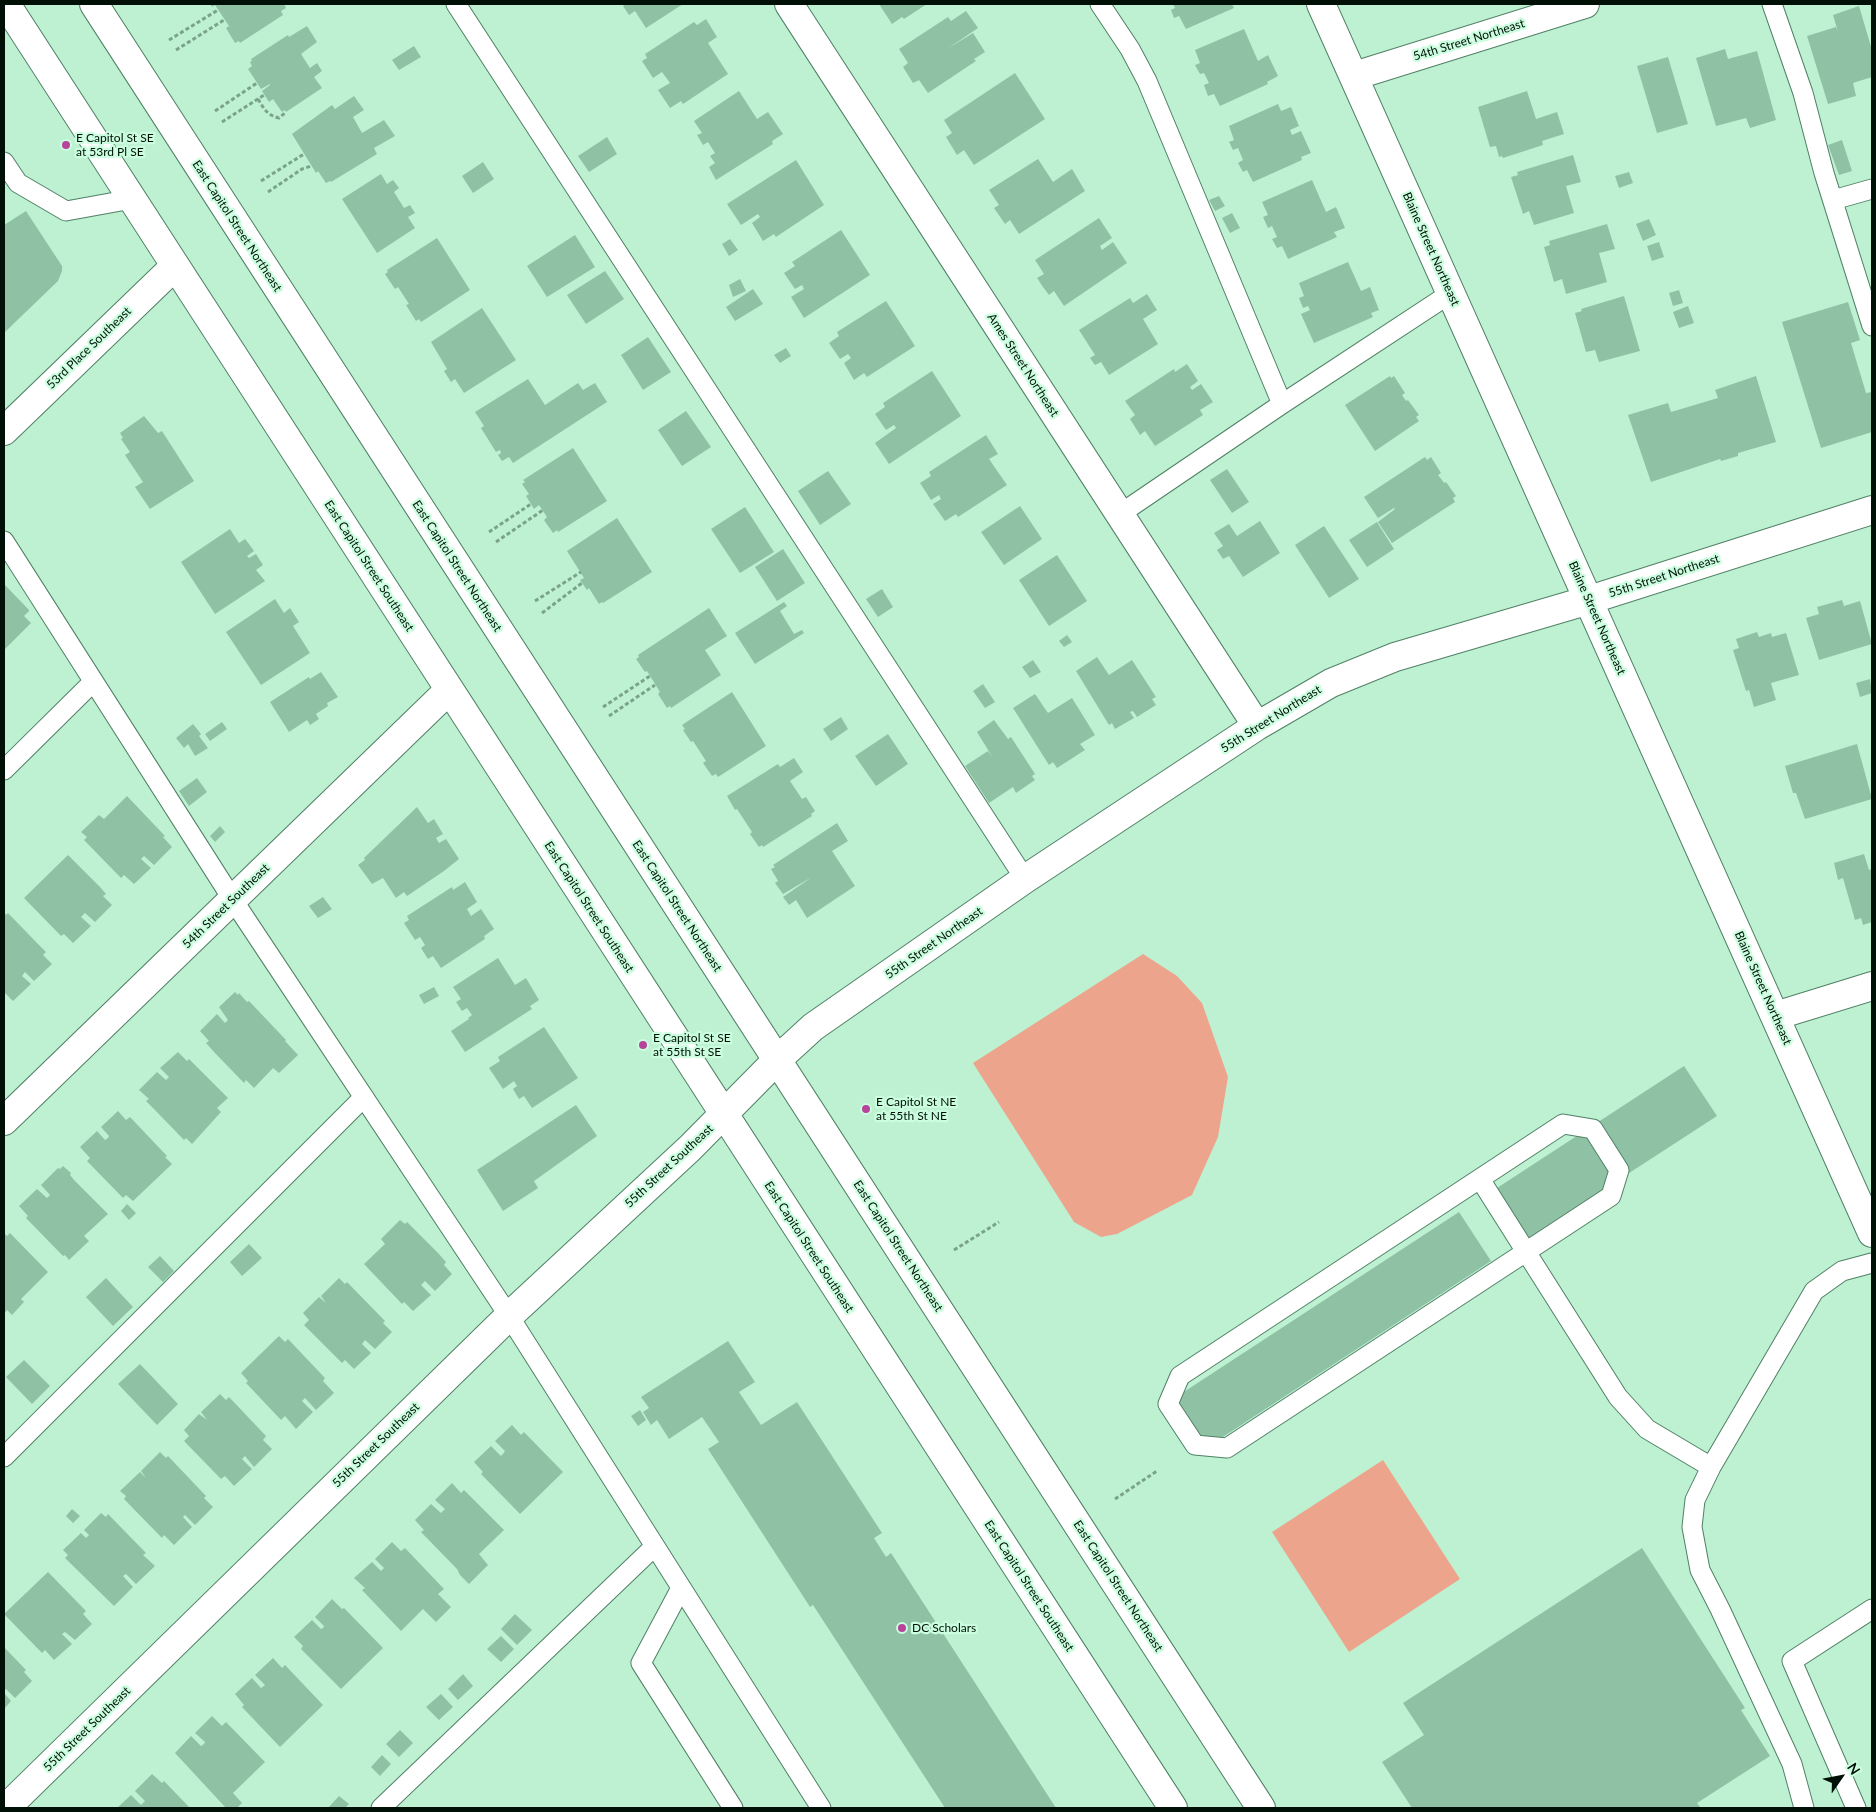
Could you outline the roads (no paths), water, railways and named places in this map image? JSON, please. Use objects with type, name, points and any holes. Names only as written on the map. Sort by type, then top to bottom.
[{"type":"street","name":"East Capitol Street Southeast","points":[[6,4],[1173,1808]]},
{"type":"street","name":"East Capitol Street Northeast","points":[[94,4],[1261,1808]]},
{"type":"street","name":"Ames Street Northeast","points":[[789,4],[1257,726]]},
{"type":"street","name":"Blaine Street Northeast","points":[[1321,4],[1872,1233]]},
{"type":"street","name":"54th Street Northeast","points":[[1354,76],[1585,4]]},
{"type":"street","name":"53rd Place Southeast","points":[[4,431],[175,266]]},
{"type":"street","name":"55th Street Northeast","points":[[750,1087],[813,1027],[1025,879],[1257,726],[1331,682],[1395,657],[1588,600],[1872,510]]},
{"type":"street","name":"54th Street Southeast","points":[[4,1121],[449,690]]},
{"type":"street","points":[[1775,1016],[1872,986]]},
{"type":"street","name":"55th Street Southeast","points":[[6,1808],[509,1316],[690,1148],[750,1087]]},
{"type":"lane","points":[[456,4],[1025,879]]},
{"type":"lane","points":[[1100,4],[1130,49],[1147,81],[1282,404]]},
{"type":"lane","points":[[1772,4],[1803,93],[1833,200],[1872,326]]},
{"type":"lane","points":[[4,162],[18,183],[66,211],[132,199]]},
{"type":"lane","points":[[1833,200],[1872,189]]},
{"type":"lane","points":[[1120,514],[1282,404],[1451,293]]},
{"type":"lane","points":[[4,541],[233,900],[509,1316],[821,1808]]},
{"type":"lane","points":[[4,770],[94,682]]},
{"type":"lane","points":[[4,1457],[364,1097]]},
{"type":"lane","points":[[1563,1124],[1593,1129],[1619,1170],[1611,1196],[1227,1448],[1195,1445],[1168,1404],[1180,1376],[1480,1179],[1563,1124]]},
{"type":"lane","points":[[1480,1179],[1618,1397],[1647,1428],[1711,1467]]},
{"type":"lane","points":[[1804,1808],[1792,1764],[1700,1570],[1692,1526],[1695,1500],[1711,1467],[1814,1291],[1842,1272],[1872,1263]]},
{"type":"lane","points":[[381,1808],[655,1546]]},
{"type":"lane","points":[[681,1588],[640,1663],[733,1808]]},
{"type":"lane","points":[[1856,1808],[1792,1661],[1872,1609]]},
{"type":"place","name":"E Capitol St SE at 53rd Pl SE","points":[[66,145]]},
{"type":"place","name":"E Capitol St SE at 55th St SE","points":[[643,1045]]},
{"type":"place","name":"E Capitol St NE at 55th St NE","points":[[866,1109]]},
{"type":"place","name":"DC Scholars","points":[[902,1628]]}]
